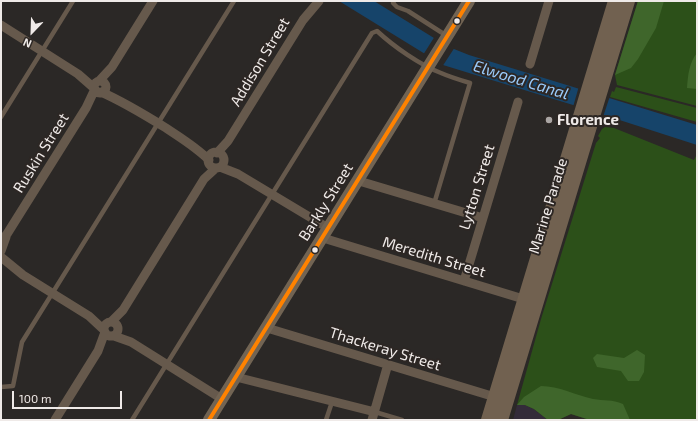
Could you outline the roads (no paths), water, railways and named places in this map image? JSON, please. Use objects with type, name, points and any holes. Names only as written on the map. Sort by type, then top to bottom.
[{"type":"main road","name":"Barkly Street","points":[[209,420],[469,1]]},
{"type":"main road","name":"Marine Parade","points":[[501,420],[531,301],[594,90],[615,1]]},
{"type":"main road","name":"Marine Parade","points":[[594,90],[628,1]]},
{"type":"main road","name":"Marine Parade","points":[[488,420],[495,397],[531,301]]},
{"type":"street","name":"Ruskin Street","points":[[1,251],[4,237],[153,1]]},
{"type":"street","name":"Addison Street","points":[[216,160],[302,20],[318,1]]},
{"type":"street","points":[[530,64],[549,1]]},
{"type":"street","name":"Meredith Street","points":[[2,27],[272,194],[325,233],[464,281],[531,301]]},
{"type":"street","name":"Lytton Street","points":[[464,281],[518,102]]},
{"type":"street","points":[[55,420],[216,160]]},
{"type":"street","points":[[358,181],[483,218]]},
{"type":"street","points":[[1,254],[1,258],[23,275],[222,399]]},
{"type":"street","points":[[1,265],[23,275]]},
{"type":"street","name":"Thackeray Street","points":[[267,328],[495,397]]},
{"type":"street","points":[[236,377],[332,402],[374,416],[388,364]]},
{"type":"lane","points":[[1,117],[73,1]]},
{"type":"lane","points":[[1,386],[13,386],[22,342],[234,1]]},
{"type":"lane","points":[[393,2],[397,7],[408,12],[446,39]]},
{"type":"lane","points":[[132,420],[372,33],[377,31],[390,42],[430,64],[440,73],[470,83],[434,204]]},
{"type":"lane","points":[[326,420],[332,402]]},
{"type":"lane","points":[[374,416],[402,420]]},
{"type":"water","name":"Elwood Canal","points":[[339,1],[374,1],[434,38],[469,55],[697,125],[697,145],[443,65]]},
{"type":"place","name":"Florence","points":[[549,120]]}]
